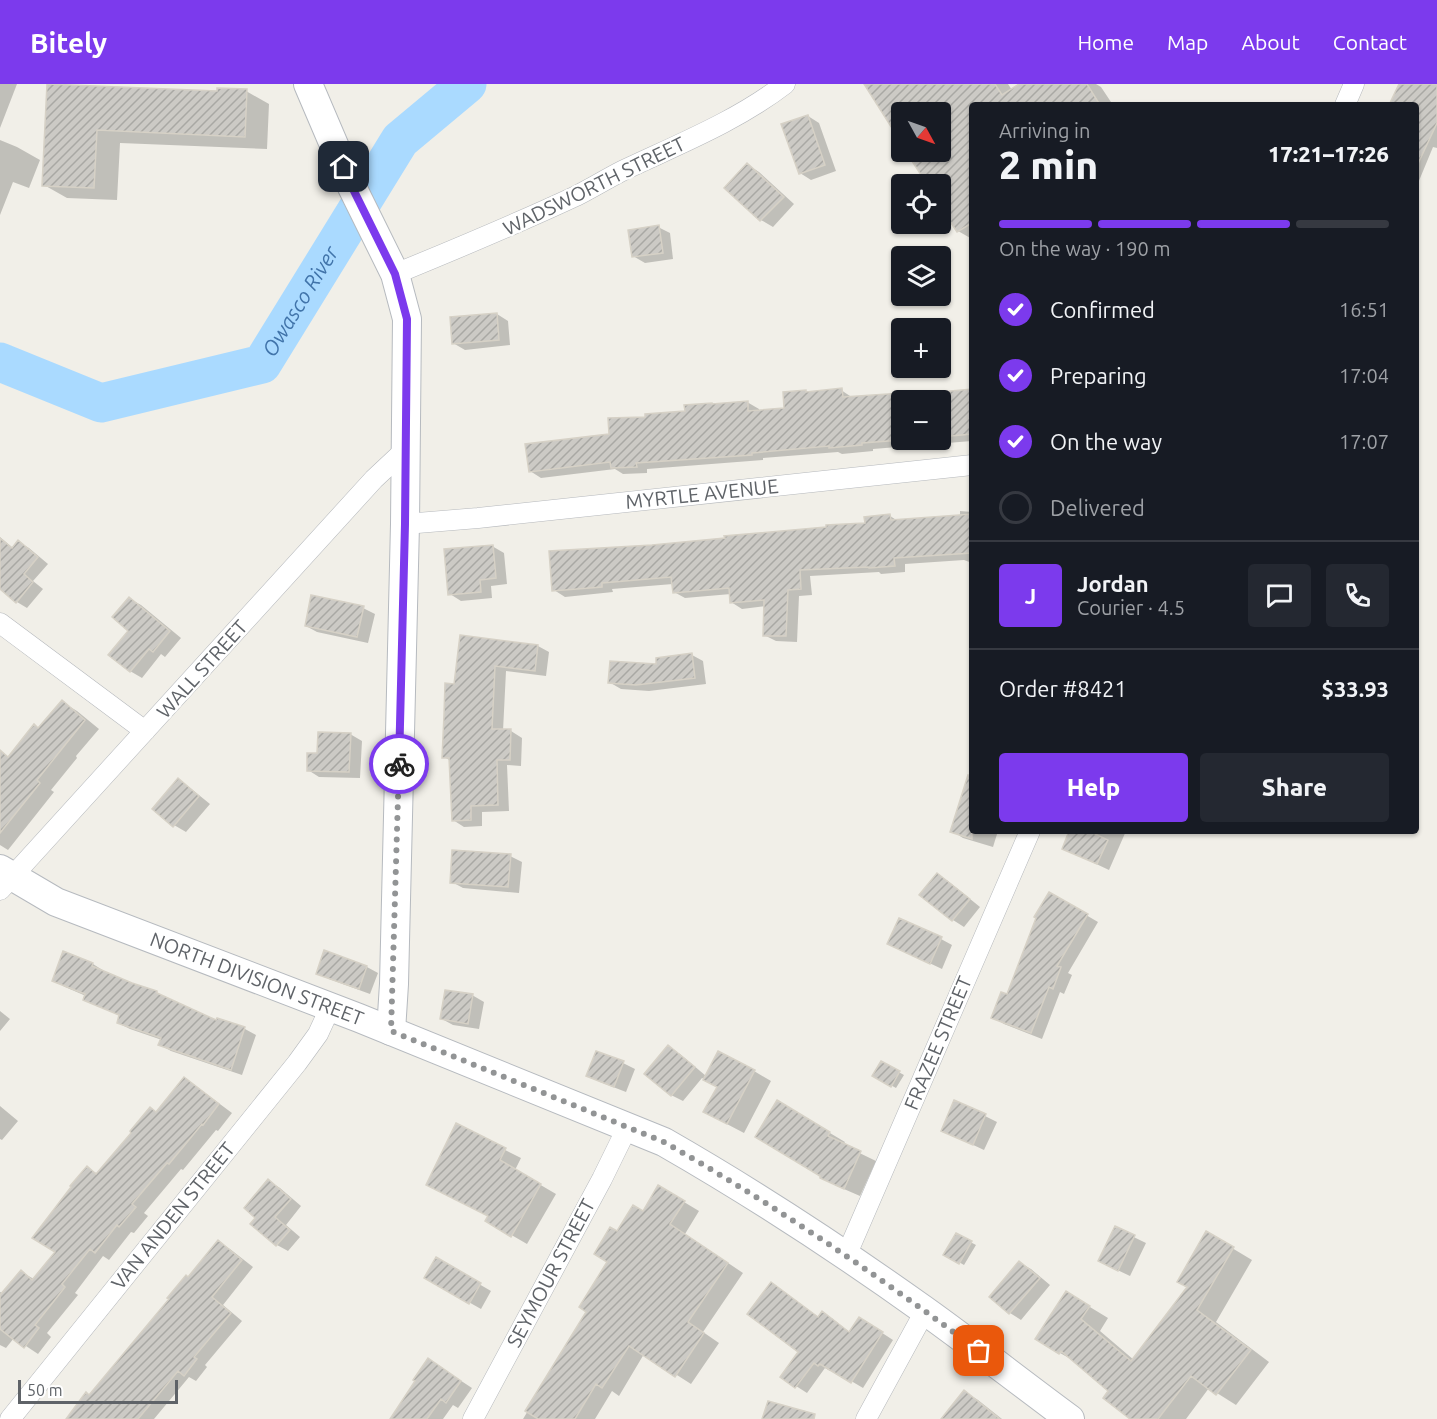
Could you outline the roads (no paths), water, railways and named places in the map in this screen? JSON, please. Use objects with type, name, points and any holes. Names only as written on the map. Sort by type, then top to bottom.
[{"type":"street","points":[[308,84],[352,187],[392,265],[407,319],[405,450],[418,522],[391,1031]]},
{"type":"street","name":"WADSWORTH STREET","points":[[392,265],[487,237],[579,195],[756,105],[785,84]]},
{"type":"street","points":[[1346,102],[1354,84]]},
{"type":"street","name":"WALL STREET","points":[[4,879],[145,731],[374,479],[405,450]]},
{"type":"street","name":"MYRTLE AVENUE","points":[[418,522],[478,518],[969,465]]},
{"type":"street","points":[[0,623],[145,731]]},
{"type":"street","name":"FRAZEE STREET","points":[[846,1256],[1029,834]]},
{"type":"street","name":"NORTH DIVISION STREET","points":[[4,879],[56,902],[391,1031],[664,1142],[701,1163],[846,1256],[925,1311],[1070,1419]]},
{"type":"street","name":"VAN ANDEN STREET","points":[[10,1419],[297,1063],[318,1034],[330,1008]]},
{"type":"street","name":"SEYMOUR STREET","points":[[473,1419],[602,1179],[628,1126]]},
{"type":"street","points":[[866,1419],[925,1311]]},
{"type":"waterway","name":"Owasco River","points":[[0,362],[101,403],[262,364],[400,140],[467,84]]}]
